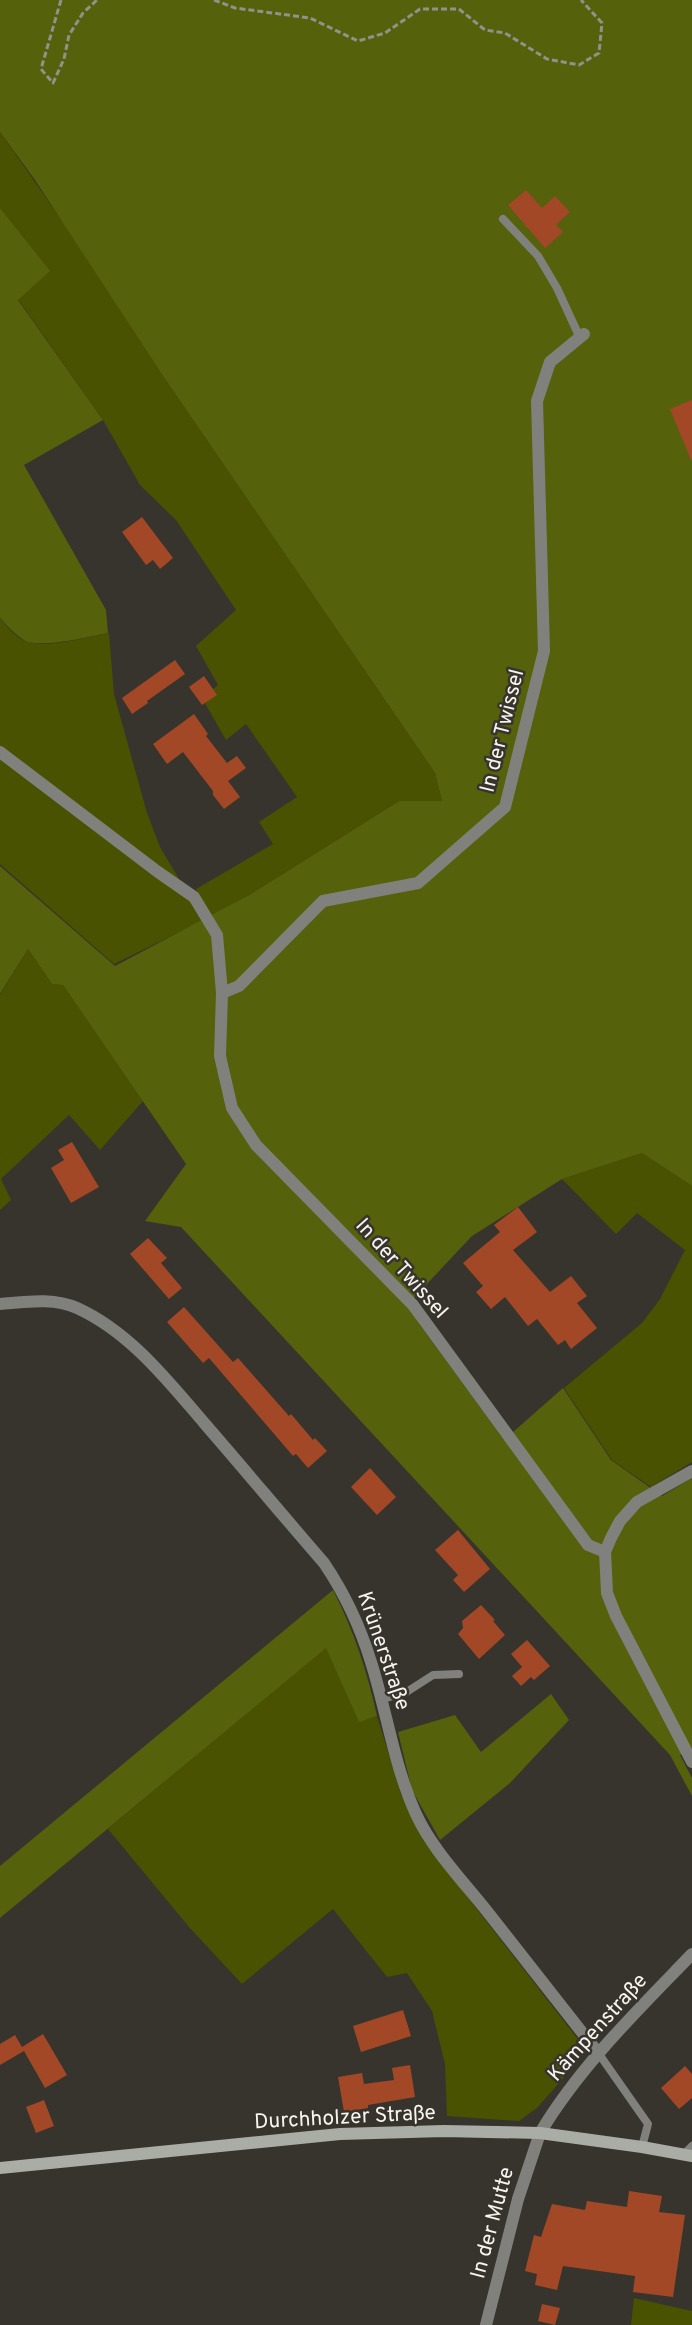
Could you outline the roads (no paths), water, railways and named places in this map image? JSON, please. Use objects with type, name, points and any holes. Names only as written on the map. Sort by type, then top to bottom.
[{"type":"main road","name":"Durchholzer Straße","points":[[0,2168],[340,2134],[444,2131],[540,2133],[689,2152]]},
{"type":"street","name":"In der Twissel","points":[[222,993],[239,986],[323,901],[418,882],[505,807],[544,651],[537,401],[550,362],[582,336]]},
{"type":"street","name":"In der Twissel","points":[[0,752],[194,897],[217,935],[222,993],[220,1056],[232,1108],[256,1146],[413,1305],[588,1545],[605,1552]]},
{"type":"street","name":"Krünerstraße","points":[[0,1304],[59,1302],[76,1307],[122,1336],[165,1378],[324,1563],[342,1590],[356,1620],[398,1762],[417,1816],[463,1881],[599,2054]]},
{"type":"street","points":[[692,1471],[637,1502],[620,1521],[605,1552],[607,1593],[613,1608],[692,1762]]},
{"type":"street","name":"Kämpenstraße","points":[[540,2133],[555,2107],[599,2054],[692,1954]]},
{"type":"street","name":"In der Mutte","points":[[486,2325],[518,2199],[540,2133]]},
{"type":"lane","points":[[503,219],[538,256],[582,336]]},
{"type":"lane","points":[[381,1699],[405,1693],[433,1675],[459,1674]]},
{"type":"lane","points":[[599,2054],[648,2124],[642,2147]]}]
